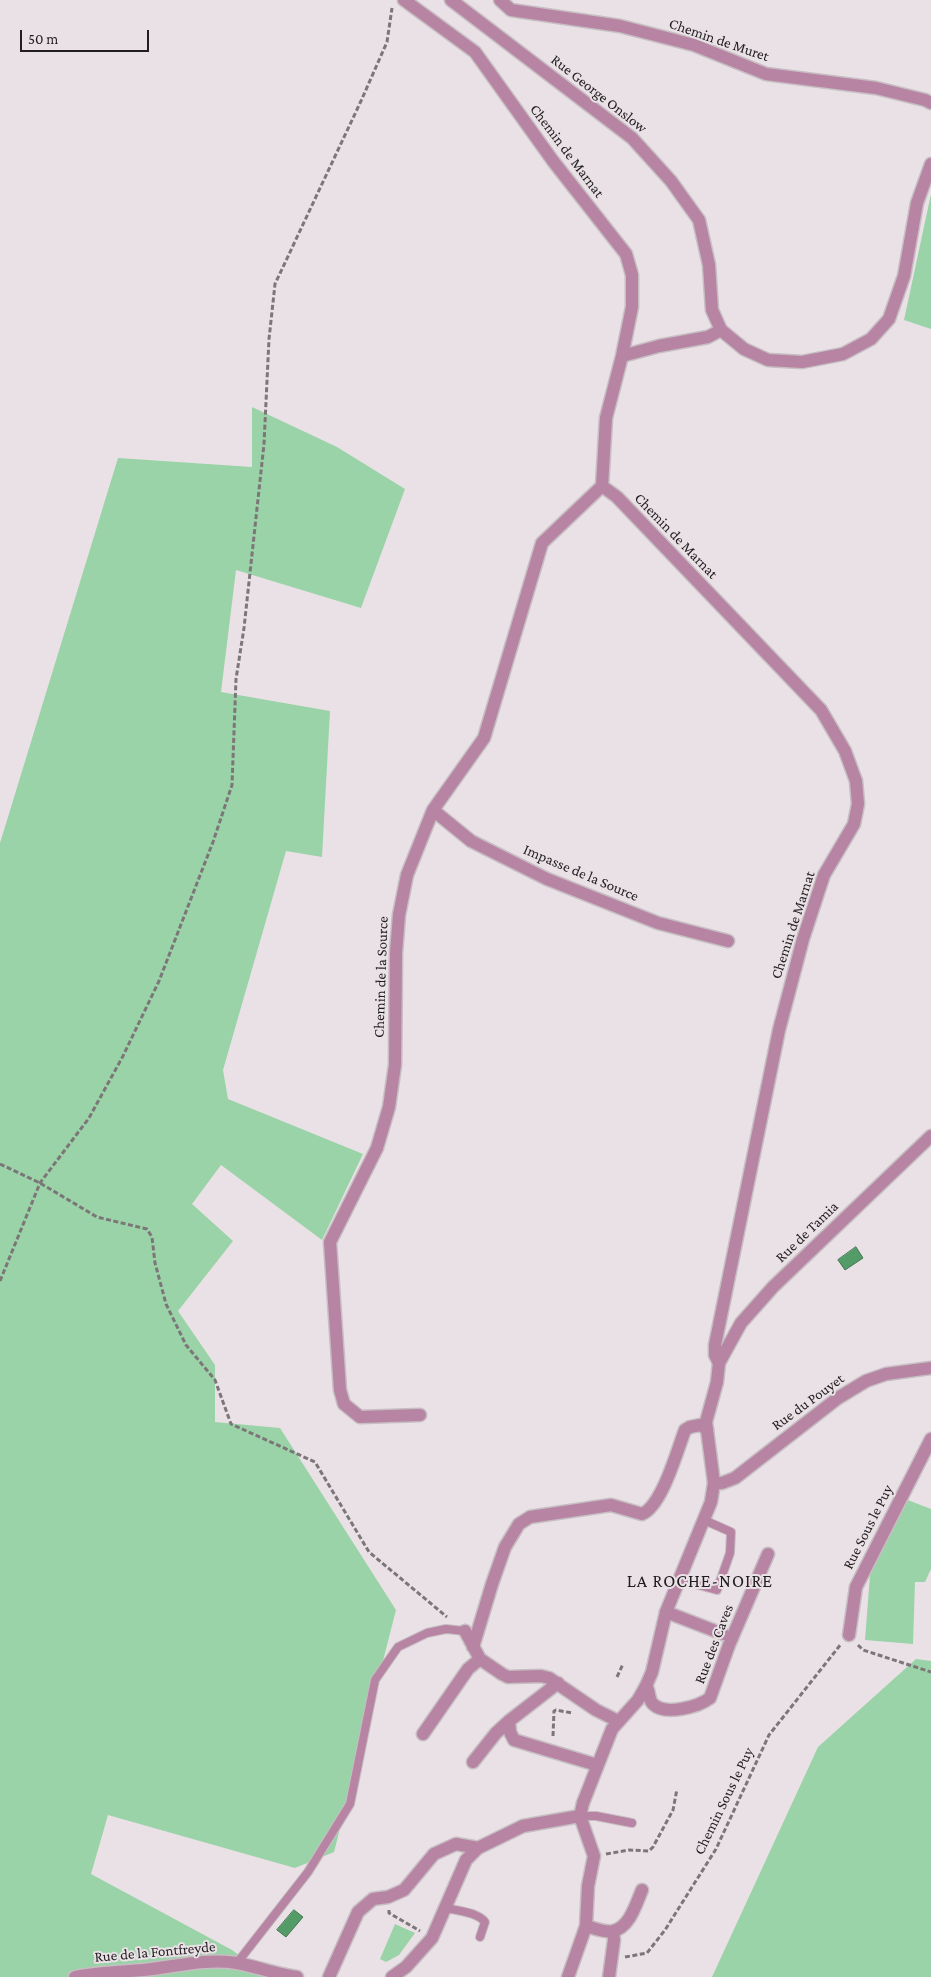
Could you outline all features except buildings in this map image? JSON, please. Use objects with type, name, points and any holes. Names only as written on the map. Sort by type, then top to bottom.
[{"type":"street","name":"Chemin de Marnat","points":[[404,0],[474,52],[553,161],[626,254],[632,274],[632,307],[606,418],[602,486],[616,498],[821,710],[845,751],[856,781],[858,804],[854,824],[824,876],[802,939],[779,1030],[714,1345],[715,1355],[719,1362]]},
{"type":"street","name":"Rue George Onslow","points":[[451,0],[632,138],[671,181],[699,220],[708,264],[712,310],[721,330],[744,349],[768,360],[802,362],[843,354],[871,339],[888,319],[904,276],[917,204],[931,164]]},
{"type":"street","name":"Chemin de Muret","points":[[500,0],[511,10],[620,26],[694,45],[766,74],[876,88],[931,103]]},
{"type":"street","points":[[622,356],[659,346],[708,337],[721,330]]},
{"type":"street","name":"Chemin de la Source","points":[[420,1415],[360,1417],[344,1404],[340,1390],[330,1242],[376,1148],[389,1107],[395,1065],[396,953],[399,915],[407,876],[433,810],[484,738],[542,543],[602,486]]},
{"type":"street","name":"Impasse de la Source","points":[[433,810],[471,841],[546,879],[658,923],[728,941]]},
{"type":"street","name":"Rue de Tamia","points":[[719,1362],[741,1323],[772,1287],[931,1136]]},
{"type":"street","points":[[568,1977],[586,1926],[588,1886],[594,1856],[580,1816],[582,1803],[608,1737],[618,1720],[638,1700],[652,1672],[666,1612],[711,1502],[714,1483],[706,1422],[719,1362]]},
{"type":"street","name":"Rue du Pouyet","points":[[714,1483],[722,1483],[734,1478],[838,1398],[866,1381],[886,1374],[931,1368]]},
{"type":"street","points":[[473,1647],[505,1547],[519,1524],[530,1517],[611,1505],[642,1514],[647,1512],[658,1499],[684,1430],[700,1425],[706,1429]]},
{"type":"street","name":"Rue Sous le Puy","points":[[848,1635],[856,1587],[931,1439]]},
{"type":"street","name":"Rue des Caves","points":[[646,1686],[652,1703],[659,1709],[670,1711],[704,1703],[710,1698],[729,1645],[768,1554]]},
{"type":"street","points":[[666,1612],[722,1634]]},
{"type":"street","points":[[464,1631],[480,1659],[508,1677],[541,1676],[558,1683],[596,1710],[618,1720]]},
{"type":"street","points":[[423,1734],[468,1669],[480,1659]]},
{"type":"street","points":[[473,1762],[496,1733],[558,1683]]},
{"type":"street","points":[[509,1721],[510,1732],[514,1740],[597,1765]]},
{"type":"street","points":[[398,1975],[432,1938],[466,1860],[478,1848],[523,1826],[580,1816]]},
{"type":"street","points":[[329,1977],[358,1912],[373,1899],[388,1897],[404,1890],[434,1854],[456,1844],[478,1848]]},
{"type":"street","points":[[586,1926],[612,1931],[622,1926],[632,1916],[642,1890]]},
{"type":"street","points":[[609,1977],[614,1940],[612,1931]]},
{"type":"street","name":"Rue de la Fontfreyde","points":[[75,1977],[203,1962],[237,1963],[281,1975],[297,1977]]},
{"type":"lane","points":[[680,1580],[717,1590],[730,1553],[731,1532],[704,1520]]},
{"type":"lane","points":[[237,1963],[308,1872],[350,1804],[374,1680],[398,1647],[427,1633],[446,1630],[464,1631]]},
{"type":"lane","points":[[580,1816],[596,1816],[632,1823]]},
{"type":"lane","points":[[446,1908],[472,1914],[484,1920],[480,1938]]},
{"type":"path","points":[[0,1281],[40,1183],[89,1118],[123,1056],[159,980],[213,842],[232,785],[236,679],[244,628],[264,444],[269,339],[275,284],[387,42],[393,0]]},
{"type":"path","points":[[0,1164],[40,1183],[97,1217],[147,1229],[152,1238],[155,1264],[166,1304],[186,1345],[215,1380],[231,1424],[315,1462],[369,1552],[464,1631]]},
{"type":"path","points":[[848,1635],[863,1650],[931,1672]]},
{"type":"path","name":"Chemin Sous le Puy","points":[[612,1957],[629,1957],[647,1953],[665,1930],[716,1849],[769,1735],[848,1635]]},
{"type":"path","points":[[616,1676],[622,1664]]},
{"type":"path","points":[[553,1736],[554,1711],[565,1711]]},
{"type":"path","points":[[594,1856],[629,1850],[649,1851],[673,1810],[677,1789]]},
{"type":"path","points":[[388,1897],[389,1914],[432,1938]]},
{"type":"shaded area","points":[[931,194],[931,329],[904,320]]},
{"type":"shaded area","points":[[252,407],[337,447],[405,489],[361,608],[236,570],[221,692],[330,711],[322,857],[286,851],[223,1070],[228,1099],[363,1154],[322,1240],[221,1165],[192,1204],[233,1241],[178,1311],[215,1365],[215,1422],[280,1428],[396,1610],[334,1852],[295,1868],[108,1815],[91,1874],[232,1950],[266,1975],[265,1977],[0,1977],[0,843],[118,458],[252,467]]},
{"type":"shaded area","points":[[856,1247],[863,1258],[845,1270],[838,1260]]},
{"type":"shaded area","points":[[905,1499],[931,1509],[931,1569],[925,1582],[915,1582],[913,1644],[865,1640],[870,1575]]},
{"type":"shaded area","points":[[916,1659],[931,1661],[931,1977],[712,1977],[818,1747]]},
{"type":"shaded area","points":[[294,1910],[303,1917],[286,1937],[277,1930]]},
{"type":"shaded area","points":[[395,1924],[415,1933],[399,1955],[386,1962],[380,1959]]},
{"type":"district","name":"LA ROCHE-NOIRE","points":[[700,1581]]}]
